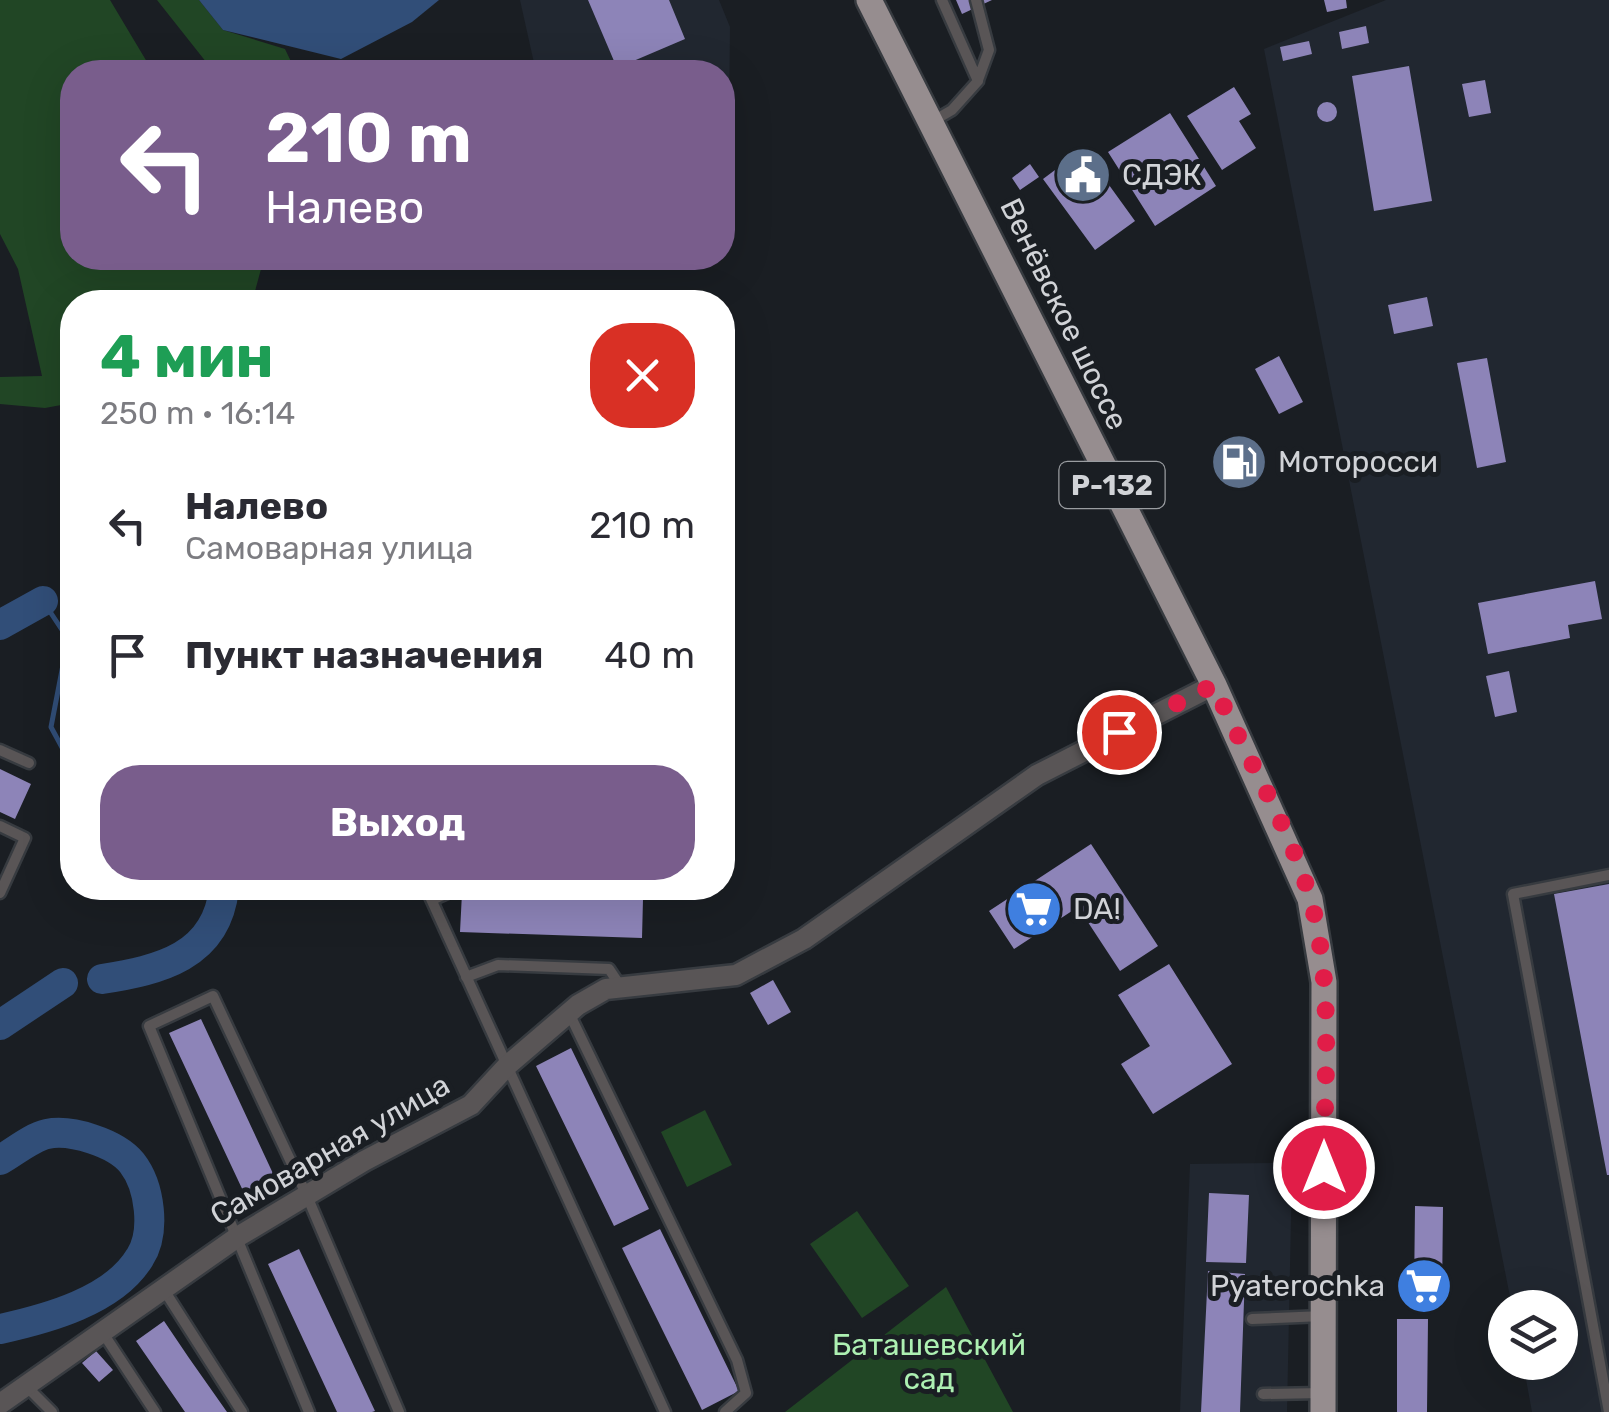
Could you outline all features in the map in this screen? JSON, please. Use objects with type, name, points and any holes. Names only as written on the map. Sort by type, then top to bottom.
[{"type":"main road","name":"Венёвское шоссе","points":[[868,0],[1214,685],[1310,899],[1320,944],[1323,1402]]},
{"type":"street","name":"Самоварная улица","points":[[0,1404],[240,1236],[471,1105],[508,1065],[568,1013],[606,990],[736,975],[804,939],[1037,775],[1214,685]]},
{"type":"lane","points":[[942,0],[978,81]]},
{"type":"lane","points":[[932,122],[952,110],[978,81],[989,50],[976,0]]},
{"type":"lane","points":[[0,750],[29,763]]},
{"type":"lane","points":[[0,826],[25,838],[0,892]]},
{"type":"lane","points":[[1609,875],[1512,894],[1609,1412]]},
{"type":"lane","points":[[432,900],[665,1412]]},
{"type":"lane","points":[[466,976],[498,965],[609,969],[622,987]]},
{"type":"lane","points":[[309,1412],[240,1236],[149,1026],[214,996],[307,1196],[397,1411]]},
{"type":"lane","points":[[568,1013],[737,1360],[746,1393],[725,1412]]},
{"type":"lane","points":[[164,1290],[242,1412]]},
{"type":"lane","points":[[1252,1319],[1324,1316]]},
{"type":"lane","points":[[104,1333],[155,1412]]},
{"type":"lane","points":[[26,1386],[52,1412]]},
{"type":"lane","points":[[1264,1394],[1323,1402]]},
{"type":"shaded area","points":[[520,0],[719,0],[730,27],[730,60],[533,60]]},
{"type":"shaded area","points":[[1386,0],[1609,0],[1609,1412],[1532,1412],[1526,1380],[1578,1380],[1578,1290],[1509,1290],[1264,49]]},
{"type":"shaded area","points":[[1273,1163],[1292,1171],[1287,1412],[1180,1412],[1190,1164]]},
{"type":"green space","points":[[0,0],[110,0],[146,60],[60,60],[60,270],[261,270],[255,290],[60,290],[60,405],[45,408],[0,404],[0,377],[42,376],[18,269],[0,234]]},
{"type":"green space","points":[[157,0],[199,0],[223,30],[285,49],[290,60],[204,60]]},
{"type":"green space","points":[[705,1110],[732,1165],[687,1187],[661,1132]]},
{"type":"green space","points":[[857,1211],[909,1286],[862,1318],[810,1244]]},
{"type":"green space","name":"Баташевский сад","points":[[946,1287],[1013,1412],[785,1412]]},
{"type":"water","points":[[199,0],[439,0],[412,22],[341,59],[223,30]]},
{"type":"building","points":[[588,0],[669,0],[685,39],[636,60],[614,60]]},
{"type":"building","points":[[956,0],[992,0],[962,14]]},
{"type":"building","points":[[1324,0],[1346,0],[1347,8],[1327,12]]},
{"type":"building","points":[[1366,26],[1369,43],[1342,49],[1339,32]]},
{"type":"building","points":[[1309,41],[1312,54],[1283,61],[1280,47]]},
{"type":"building","points":[[1409,66],[1432,201],[1374,211],[1352,76]]},
{"type":"building","points":[[1485,80],[1491,113],[1469,117],[1462,84]]},
{"type":"building","points":[[1234,87],[1251,114],[1239,121],[1256,148],[1222,170],[1187,116]]},
{"type":"building","points":[[1327,102],[1337,112],[1327,122],[1317,112]]},
{"type":"building","points":[[1170,113],[1216,186],[1155,226],[1108,152]]},
{"type":"building","points":[[1083,149],[1135,221],[1095,250],[1043,179]]},
{"type":"building","points":[[1030,164],[1039,177],[1020,190],[1012,178]]},
{"type":"building","points":[[1427,297],[1433,326],[1394,334],[1388,305]]},
{"type":"building","points":[[1279,356],[1303,402],[1279,414],[1255,369]]},
{"type":"building","points":[[1487,358],[1506,462],[1477,468],[1457,363]]},
{"type":"building","points":[[1595,581],[1602,619],[1568,625],[1570,638],[1488,654],[1478,603]]},
{"type":"building","points":[[1509,671],[1517,712],[1495,717],[1486,676]]},
{"type":"building","points":[[0,769],[31,784],[15,819],[0,812]]},
{"type":"building","name":"DA!","points":[[1091,844],[1158,946],[1120,971],[1078,907],[1014,949],[989,911]]},
{"type":"building","points":[[1609,884],[1609,1175],[1607,1175],[1554,894]]},
{"type":"building","points":[[462,900],[643,900],[642,938],[460,932]]},
{"type":"building","points":[[1169,964],[1232,1064],[1153,1114],[1121,1064],[1150,1046],[1118,995]]},
{"type":"building","points":[[773,980],[791,1012],[768,1025],[750,993]]},
{"type":"building","points":[[201,1019],[276,1180],[245,1195],[169,1033]]},
{"type":"building","points":[[571,1048],[649,1209],[614,1226],[536,1066]]},
{"type":"building","points":[[1209,1193],[1249,1195],[1246,1263],[1206,1262]]},
{"type":"building","points":[[1415,1206],[1443,1207],[1442,1296],[1414,1295]]},
{"type":"building","points":[[660,1229],[739,1391],[702,1410],[622,1248]]},
{"type":"building","points":[[299,1249],[375,1411],[337,1412],[268,1264]]},
{"type":"building","points":[[1208,1271],[1245,1274],[1240,1412],[1201,1412]]},
{"type":"building","points":[[1397,1319],[1428,1319],[1427,1412],[1397,1412]]},
{"type":"building","points":[[164,1321],[227,1412],[185,1412],[136,1341]]},
{"type":"building","points":[[96,1351],[113,1370],[99,1382],[82,1363]]},
{"type":"waterway","points":[[43,601],[60,627]]},
{"type":"waterway","points":[[0,625],[43,601]]},
{"type":"waterway","points":[[60,680],[51,727],[60,744]]},
{"type":"waterway","points":[[102,979],[144,971],[182,956],[210,930],[221,900]]},
{"type":"waterway","points":[[0,1025],[63,983]]},
{"type":"waterway","points":[[0,1160],[47,1134],[92,1139],[115,1149],[132,1163],[143,1184],[149,1209],[145,1247],[114,1285],[78,1306],[0,1329]]},
{"type":"place","name":"СДЭК","points":[[1083,175]]},
{"type":"place","name":"Моторосси","points":[[1239,462]]},
{"type":"place","name":"DA!","points":[[1034,909]]},
{"type":"place","name":"Pyaterochka","points":[[1424,1286]]},
{"type":"route","points":[[1119,732],[1214,685],[1261,784],[1310,899],[1320,944],[1324,982],[1324,1168]]}]
